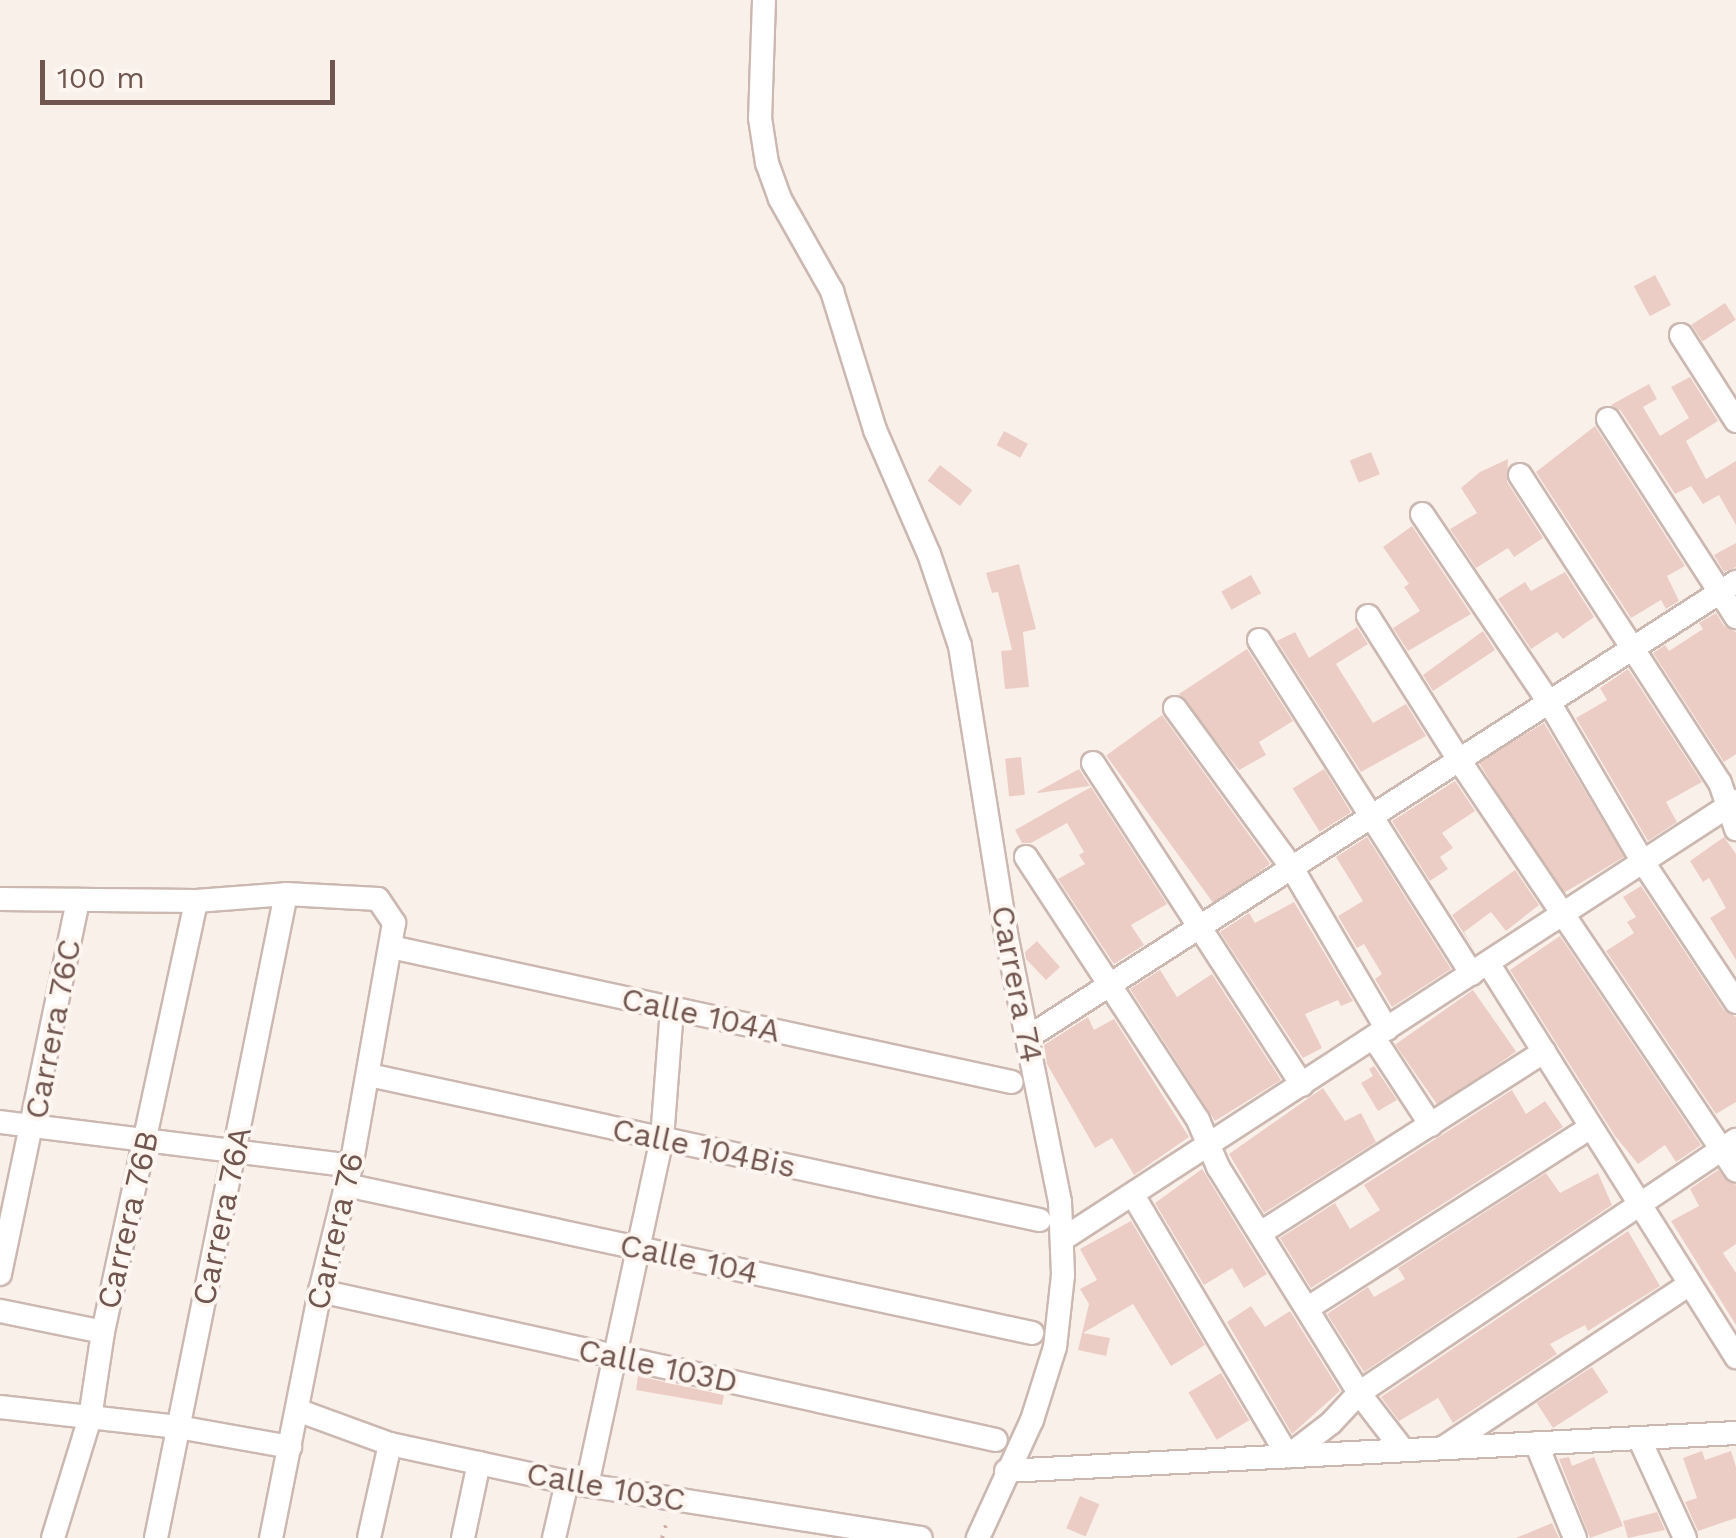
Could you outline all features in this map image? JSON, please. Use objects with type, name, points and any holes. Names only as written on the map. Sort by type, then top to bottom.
[{"type":"street","name":"Carrera 74","points":[[764,0],[760,118],[767,162],[780,198],[832,290],[875,430],[928,554],[960,646],[1063,1239],[1061,1308],[1048,1372],[1032,1420],[978,1538]]},
{"type":"street","points":[[1682,335],[1736,421]]},
{"type":"street","points":[[1608,419],[1728,588],[1736,617]]},
{"type":"street","points":[[1520,474],[1720,783],[1732,804],[1736,829]]},
{"type":"street","points":[[1422,514],[1549,702],[1643,862],[1736,1002]]},
{"type":"street","points":[[1027,1038],[1728,588]]},
{"type":"street","points":[[1368,616],[1459,760],[1729,1145],[1736,1170]]},
{"type":"street","points":[[1259,640],[1371,817],[1544,1052],[1736,1357]]},
{"type":"street","points":[[1176,708],[1292,868],[1431,1125]]},
{"type":"street","points":[[1092,763],[1302,1085]]},
{"type":"street","points":[[1063,1239],[1732,804]]},
{"type":"street","points":[[1026,857],[1110,984],[1359,1393],[1404,1450]]},
{"type":"street","points":[[0,898],[196,901],[286,894]]},
{"type":"street","name":"Carrera 76","points":[[271,1538],[320,1291],[369,1075],[394,922],[378,899],[286,894]]},
{"type":"street","name":"Carrera 76A","points":[[156,1538],[286,894]]},
{"type":"street","name":"Carrera 76C","points":[[0,1274],[6,1226],[33,1127],[78,900]]},
{"type":"street","name":"Carrera 76B","points":[[54,1538],[90,1418],[103,1332],[148,1138],[196,901]]},
{"type":"street","name":"Calle 104A","points":[[391,946],[1012,1082]]},
{"type":"street","points":[[554,1538],[577,1484],[615,1357],[640,1249],[662,1138],[672,1009]]},
{"type":"street","points":[[1262,1232],[1544,1052]]},
{"type":"street","name":"Calle 104Bis","points":[[369,1075],[1039,1220]]},
{"type":"street","name":"Calle 104","points":[[0,1122],[236,1151],[349,1175],[640,1249],[1032,1333]]},
{"type":"street","points":[[1308,1308],[1591,1127]]},
{"type":"street","points":[[1288,1456],[1332,1423],[1359,1393],[1729,1145]]},
{"type":"street","points":[[1132,1195],[1288,1456]]},
{"type":"street","points":[[1443,1448],[1690,1284]]},
{"type":"street","name":"Calle 103D","points":[[320,1291],[996,1440]]},
{"type":"street","points":[[0,1311],[103,1332]]},
{"type":"street","points":[[0,1407],[178,1428],[290,1447]]},
{"type":"street","name":"Calle 103C","points":[[297,1410],[390,1444],[577,1484],[921,1538]]},
{"type":"street","points":[[1006,1470],[1736,1433]]},
{"type":"street","points":[[1639,1438],[1686,1538]]},
{"type":"street","points":[[369,1538],[390,1444]]},
{"type":"street","points":[[1536,1444],[1575,1538]]},
{"type":"street","points":[[463,1538],[479,1463]]},
{"type":"building","points":[[1655,275],[1671,305],[1650,316],[1634,286]]},
{"type":"building","points":[[1725,303],[1736,320],[1702,342],[1691,325]]},
{"type":"building","points":[[1690,377],[1718,421],[1686,441],[1706,479],[1736,461],[1736,525],[1719,495],[1703,504],[1691,486],[1675,494],[1621,411],[1611,405],[1649,384],[1657,399],[1643,407],[1660,436],[1689,418],[1671,387]]},
{"type":"building","points":[[1595,426],[1685,566],[1667,576],[1679,601],[1666,609],[1661,600],[1631,618],[1536,472]]},
{"type":"building","points":[[1004,431],[1028,444],[1020,458],[996,445]]},
{"type":"building","points":[[1371,452],[1380,474],[1359,483],[1350,461]]},
{"type":"building","points":[[1508,459],[1507,482],[1543,538],[1514,557],[1508,548],[1476,568],[1450,529],[1477,513],[1461,488],[1480,472]]},
{"type":"building","points":[[940,465],[972,490],[960,506],[928,481]]},
{"type":"building","points":[[1412,526],[1471,614],[1408,651],[1393,628],[1420,611],[1404,587],[1409,584],[1383,547]]},
{"type":"building","points":[[1736,543],[1736,567],[1724,572],[1714,555]]},
{"type":"building","points":[[1019,564],[1036,629],[1023,632],[1029,687],[1005,689],[1001,651],[1012,650],[998,592],[992,593],[986,573]]},
{"type":"building","points":[[1565,572],[1594,617],[1563,639],[1557,632],[1531,649],[1498,599],[1525,582],[1531,591]]},
{"type":"building","points":[[1251,575],[1261,593],[1231,610],[1221,591]]},
{"type":"building","points":[[1716,613],[1724,626],[1736,632],[1736,754],[1724,762],[1653,653],[1665,645],[1669,651],[1703,629],[1699,623]]},
{"type":"building","points":[[1357,627],[1368,644],[1336,664],[1373,723],[1406,704],[1426,736],[1361,772],[1277,641],[1295,632],[1309,658]]},
{"type":"building","points":[[1483,631],[1495,650],[1433,691],[1423,675]]},
{"type":"building","points":[[1247,649],[1293,721],[1259,742],[1266,755],[1239,770],[1179,694]]},
{"type":"building","points":[[1628,669],[1702,782],[1666,802],[1677,822],[1648,841],[1576,718],[1607,700],[1600,688]]},
{"type":"building","points":[[1162,715],[1270,864],[1214,904],[1106,756]]},
{"type":"building","points":[[1544,723],[1624,857],[1559,896],[1479,762]]},
{"type":"building","points":[[1021,757],[1025,795],[1009,796],[1005,759]]},
{"type":"building","points":[[1079,769],[1090,786],[1037,792]]},
{"type":"building","points":[[1324,769],[1351,812],[1320,832],[1293,789]]},
{"type":"building","points":[[1455,781],[1475,811],[1442,833],[1453,848],[1440,857],[1448,869],[1430,881],[1392,821]]},
{"type":"building","points":[[1091,787],[1167,904],[1131,925],[1144,945],[1114,964],[1058,879],[1085,864],[1079,855],[1084,852],[1067,823],[1031,843],[1022,843],[1015,830]]},
{"type":"building","points":[[1367,837],[1451,969],[1392,1007],[1375,979],[1382,974],[1364,944],[1357,948],[1338,916],[1363,901],[1336,857]]},
{"type":"building","points":[[1724,837],[1736,854],[1736,960],[1710,918],[1726,908],[1709,878],[1703,882],[1690,861]]},
{"type":"building","points":[[1515,870],[1539,905],[1506,931],[1491,912],[1464,932],[1476,952],[1452,915]]},
{"type":"building","points":[[1641,886],[1724,1010],[1736,1017],[1736,1102],[1716,1114],[1606,951],[1634,933],[1627,922],[1636,917],[1623,897]]},
{"type":"building","points":[[1294,902],[1353,1001],[1341,1006],[1338,1000],[1305,1014],[1322,1048],[1303,1058],[1220,932],[1249,913],[1255,923]]},
{"type":"building","points":[[1560,936],[1701,1145],[1676,1162],[1665,1145],[1638,1164],[1615,1136],[1510,970]]},
{"type":"building","points":[[1037,941],[1060,967],[1046,980],[1026,959],[1025,952]]},
{"type":"building","points":[[1160,970],[1177,997],[1212,974],[1281,1080],[1215,1121],[1130,989]]},
{"type":"building","points":[[1473,990],[1516,1051],[1438,1106],[1395,1044]]},
{"type":"building","points":[[1088,1017],[1094,1030],[1114,1019],[1189,1137],[1134,1175],[1112,1138],[1095,1148],[1047,1064],[1044,1045]]},
{"type":"building","points":[[1374,1066],[1397,1100],[1378,1111],[1361,1083],[1373,1076],[1369,1069]]},
{"type":"building","points":[[1323,1088],[1345,1121],[1361,1113],[1376,1142],[1264,1213],[1229,1154]]},
{"type":"building","points":[[1512,1090],[1526,1114],[1545,1101],[1563,1127],[1311,1288],[1280,1238],[1335,1203],[1350,1229],[1380,1210],[1364,1185]]},
{"type":"building","points":[[1202,1169],[1267,1274],[1244,1288],[1232,1268],[1204,1285],[1155,1203]]},
{"type":"building","points":[[1718,1170],[1736,1185],[1736,1244],[1723,1253],[1736,1273],[1736,1325],[1671,1221],[1699,1206],[1690,1189]]},
{"type":"building","points":[[1546,1173],[1560,1193],[1598,1173],[1612,1205],[1364,1372],[1327,1314],[1368,1287],[1374,1297],[1405,1279],[1398,1268]]},
{"type":"building","points":[[1131,1221],[1205,1345],[1171,1366],[1133,1304],[1083,1333],[1110,1338],[1106,1356],[1078,1350],[1089,1304],[1080,1289],[1097,1280],[1080,1249]]},
{"type":"building","points":[[1628,1231],[1660,1286],[1588,1331],[1585,1325],[1550,1344],[1557,1354],[1453,1423],[1438,1398],[1399,1421],[1381,1397]]},
{"type":"building","points":[[1251,1306],[1265,1327],[1290,1311],[1340,1391],[1292,1434],[1227,1322]]},
{"type":"building","points":[[1592,1367],[1608,1392],[1553,1428],[1537,1403]]},
{"type":"building","points":[[1221,1373],[1249,1420],[1217,1440],[1188,1393]]},
{"type":"building","points":[[638,1376],[724,1395],[722,1405],[636,1390]]},
{"type":"building","points":[[1702,1451],[1705,1460],[1731,1451],[1736,1467],[1736,1518],[1698,1531],[1685,1502],[1697,1498],[1683,1458]]},
{"type":"building","points":[[1569,1457],[1572,1466],[1594,1457],[1623,1526],[1590,1538],[1559,1459]]},
{"type":"building","points":[[1080,1496],[1099,1504],[1086,1536],[1066,1528]]},
{"type":"building","points":[[1657,1512],[1665,1530],[1628,1538],[1623,1521]]},
{"type":"building","points":[[1552,1523],[1559,1538],[1516,1538]]}]
